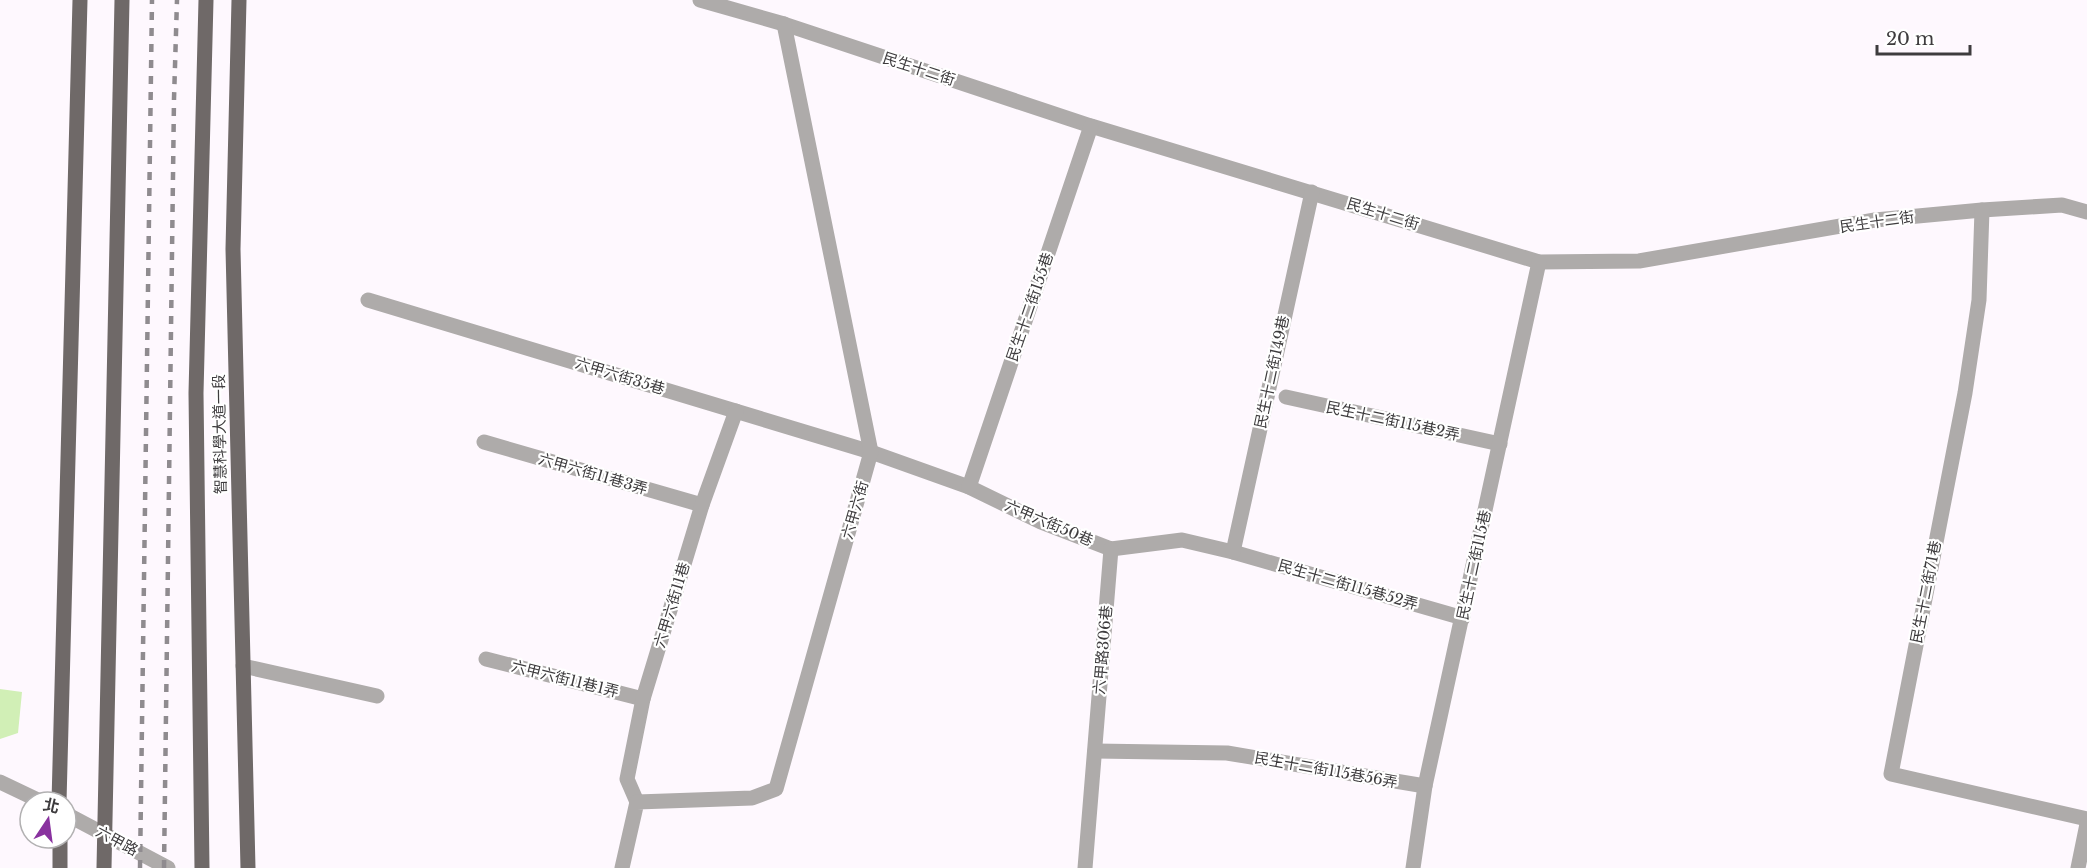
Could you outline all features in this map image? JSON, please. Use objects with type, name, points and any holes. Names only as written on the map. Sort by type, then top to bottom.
[{"type":"main road","points":[[59,790],[80,0]]},
{"type":"main road","points":[[104,868],[122,0]]},
{"type":"main road","name":"智慧科學大道一段","points":[[202,868],[196,393],[206,0]]},
{"type":"main road","name":"智慧科學大道一段","points":[[239,0],[233,249],[248,868]]},
{"type":"main road","points":[[60,850],[60,868]]},
{"type":"street","name":"民生十二街","points":[[700,0],[784,24],[1091,126],[1539,261],[1639,261],[1875,220],[1982,210],[2062,205],[2087,212]]},
{"type":"street","name":"六甲六街","points":[[637,802],[752,798],[776,789],[871,453],[784,24]]},
{"type":"street","name":"民生十二街155巷","points":[[969,487],[1091,126]]},
{"type":"street","name":"民生十二街149巷","points":[[1233,552],[1312,192]]},
{"type":"street","name":"民生十二街71巷","points":[[1982,210],[1979,300],[1965,393],[1891,774],[2087,819]]},
{"type":"street","name":"民生十二街115巷","points":[[1413,868],[1425,786],[1539,261]]},
{"type":"street","name":"六甲六街35巷","points":[[368,300],[871,453]]},
{"type":"street","name":"民生十二街115巷2弄","points":[[1286,397],[1500,444]]},
{"type":"street","name":"六甲六街11巷","points":[[637,802],[627,779],[643,699],[702,505],[736,411]]},
{"type":"street","name":"六甲六街11巷3弄","points":[[484,442],[702,505]]},
{"type":"street","name":"六甲六街50巷","points":[[871,453],[969,487],[1041,522],[1112,549],[1182,540],[1233,552]]},
{"type":"street","name":"六甲路306巷","points":[[1085,868],[1112,549]]},
{"type":"street","name":"民生十二街115巷52弄","points":[[1233,552],[1463,618]]},
{"type":"street","name":"六甲六街11巷1弄","points":[[486,659],[643,699]]},
{"type":"street","points":[[243,666],[377,696]]},
{"type":"street","name":"民生十二街115巷56弄","points":[[1095,751],[1227,753],[1425,786]]},
{"type":"street","points":[[0,782],[18,791]]},
{"type":"street","points":[[622,868],[637,802]]},
{"type":"street","name":"六甲路","points":[[78,820],[168,868]]},
{"type":"street","points":[[2078,868],[2087,824]]},
{"type":"green space","points":[[0,689],[22,692],[18,733],[0,739]]},
{"type":"railway","points":[[140,868],[152,0]]},
{"type":"railway","points":[[164,868],[177,0]]}]
